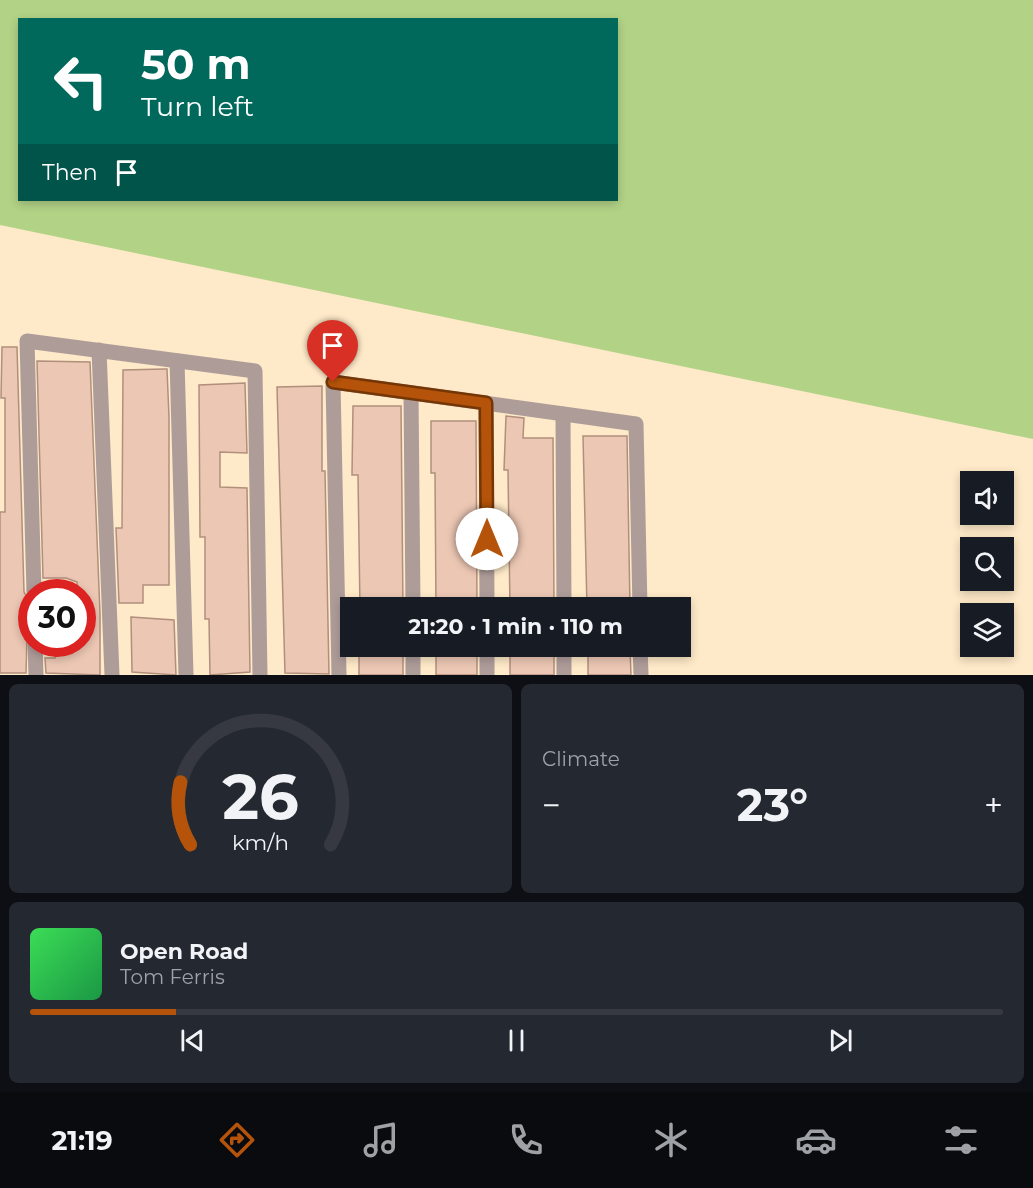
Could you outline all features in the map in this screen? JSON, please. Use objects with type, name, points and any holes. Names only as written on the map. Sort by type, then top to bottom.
[{"type":"street","points":[[34,579],[27,341],[255,371],[260,675]]},
{"type":"street","points":[[99,350],[112,675]]},
{"type":"street","points":[[177,361],[186,675]]},
{"type":"street","points":[[339,675],[333,382],[636,424],[640,597]]},
{"type":"street","points":[[411,393],[413,597]]},
{"type":"street","points":[[486,403],[487,597]]},
{"type":"street","points":[[563,414],[564,597]]},
{"type":"street","points":[[35,657],[36,675]]},
{"type":"street","points":[[413,657],[413,675]]},
{"type":"street","points":[[487,657],[487,675]]},
{"type":"street","points":[[564,657],[564,675]]},
{"type":"street","points":[[640,657],[641,675]]},
{"type":"green space","points":[[0,0],[1033,0],[1033,439],[0,225]]},
{"type":"building","points":[[2,347],[17,347],[24,579],[18,579],[18,657],[26,657],[26,673],[0,673],[0,512],[5,512],[5,398],[1,398]]},
{"type":"building","points":[[37,361],[90,362],[100,614],[100,675],[46,673],[45,658],[96,657],[96,579],[43,578]]},
{"type":"building","points":[[167,369],[169,585],[143,585],[143,603],[119,603],[116,528],[122,528],[123,370]]},
{"type":"building","points":[[245,383],[247,453],[220,452],[220,487],[247,488],[250,672],[210,675],[209,619],[205,619],[205,537],[200,537],[199,385]]},
{"type":"building","points":[[322,386],[322,471],[325,471],[329,674],[285,673],[277,387]]},
{"type":"building","points":[[353,406],[401,406],[403,597],[360,597],[358,475],[352,475]]},
{"type":"building","points":[[506,416],[524,418],[523,438],[553,438],[554,597],[510,597],[508,470],[504,470]]},
{"type":"building","points":[[431,421],[476,421],[477,597],[436,597],[435,473],[431,473]]},
{"type":"building","points":[[583,436],[627,436],[630,597],[587,597]]},
{"type":"building","points":[[131,617],[174,620],[176,675],[132,672]]},
{"type":"building","points":[[359,657],[403,657],[403,675],[359,675]]},
{"type":"building","points":[[436,657],[477,657],[477,675],[436,675]]},
{"type":"building","points":[[510,657],[554,657],[554,675],[510,675]]},
{"type":"building","points":[[588,657],[630,657],[631,675],[588,675]]},
{"type":"route","points":[[333,382],[486,403],[487,539]]}]
